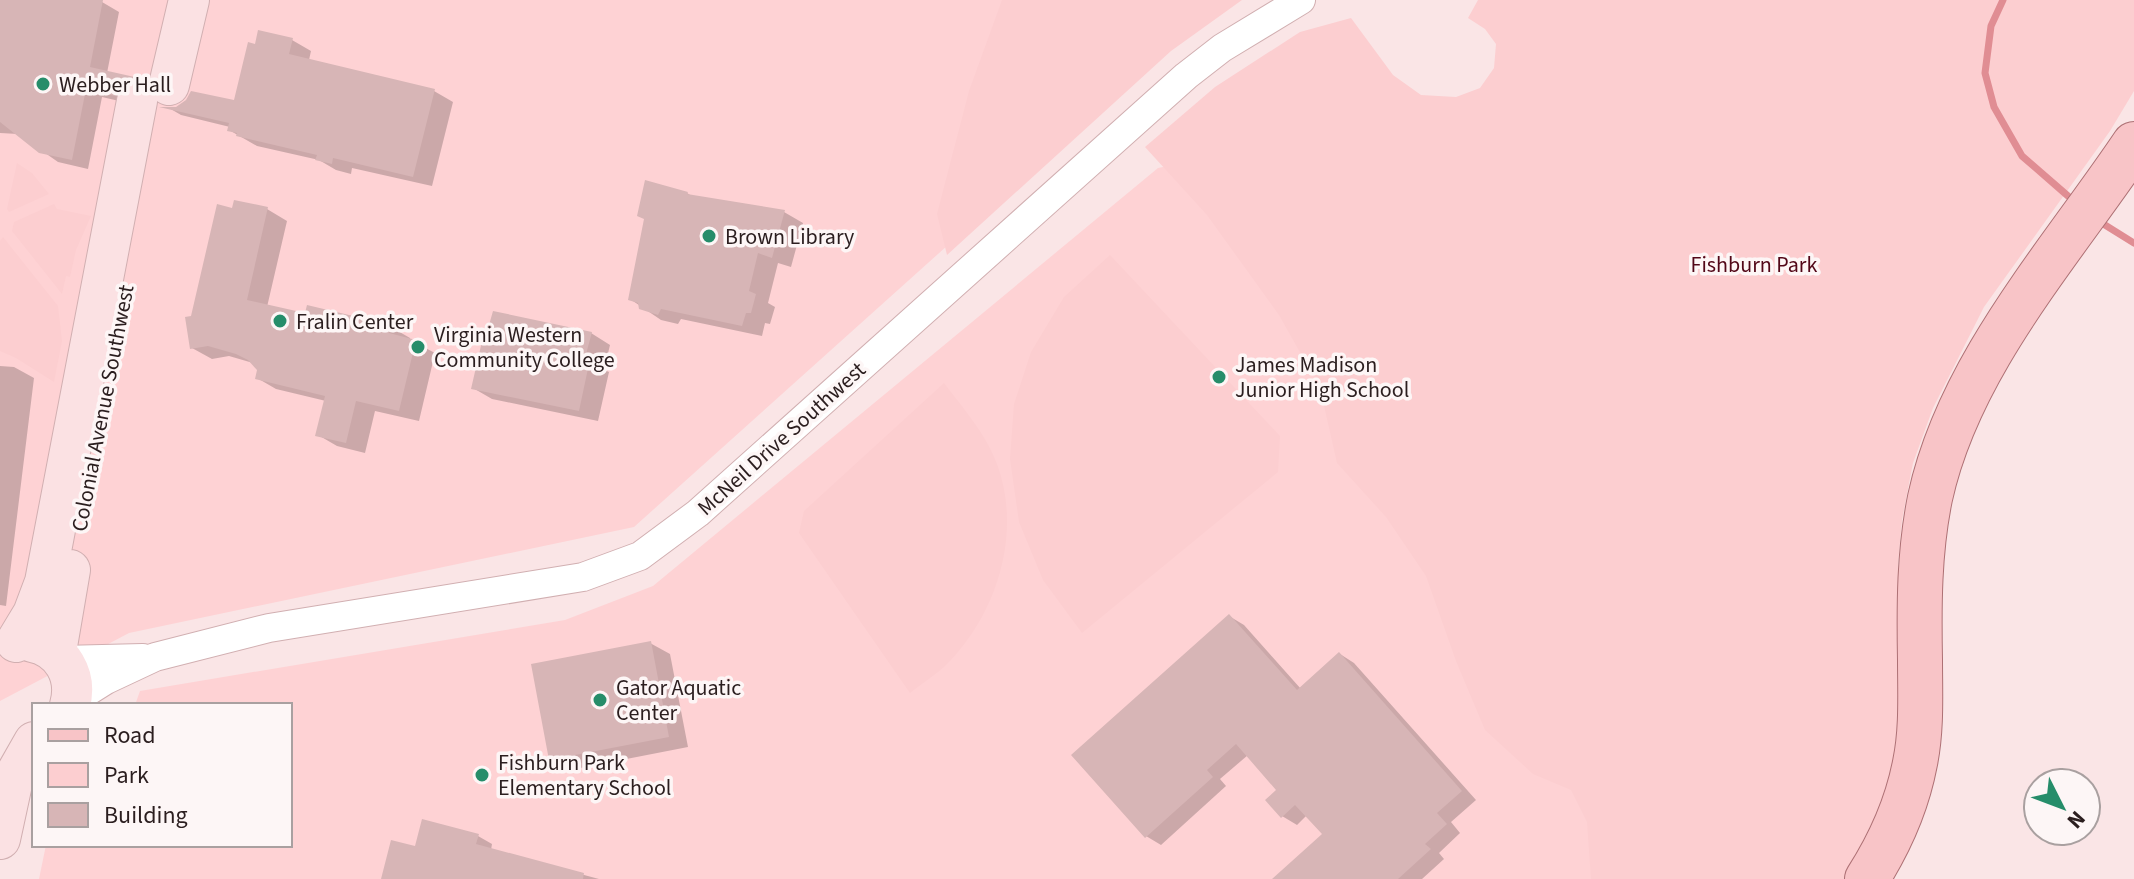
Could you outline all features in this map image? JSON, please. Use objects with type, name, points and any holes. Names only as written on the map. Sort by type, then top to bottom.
[{"type":"main road","name":"Colonial Avenue Southwest","points":[[71,703],[72,678],[59,656],[153,93],[160,0]]},
{"type":"main road","name":"Colonial Avenue Southwest","points":[[8,645],[33,614],[45,582],[153,93],[189,0]]},
{"type":"main road","points":[[1869,878],[1897,824],[1916,760],[1921,718],[1919,592],[1922,543],[1931,496],[1947,443],[1964,400],[2015,313],[2134,144]]},
{"type":"main road","points":[[8,645],[27,641],[42,644],[59,656]]},
{"type":"main road","points":[[0,732],[32,740]]},
{"type":"main road","points":[[0,839],[13,779],[32,744]]},
{"type":"street","name":"McNeil Drive Southwest","points":[[72,703],[106,680],[155,657],[269,628],[583,577],[640,556],[698,513],[1186,76],[1234,40],[1301,0]]},
{"type":"street","name":"McNeil Drive Southwest","points":[[59,656],[155,657]]},
{"type":"shaded area","name":"Virginia Western Community College","points":[[0,0],[1149,0],[1036,166],[634,527],[129,633],[0,701]]},
{"type":"shaded area","name":"James Madison Junior High School","points":[[1493,97],[1604,879],[39,879],[46,847],[292,847],[292,703],[136,703],[140,691],[565,620],[653,586],[1158,168]]},
{"type":"green space","points":[[1002,0],[1242,0],[1171,51],[947,255],[937,214],[969,91]]},
{"type":"green space","name":"Fishburn Park","points":[[1478,0],[2134,0],[2134,91],[2110,131],[1984,307],[1933,408],[1913,463],[1902,520],[1898,564],[1899,725],[1892,768],[1881,805],[1844,879],[1591,879],[1587,822],[1571,790],[1533,774],[1485,730],[1426,576],[1386,517],[1337,463],[1320,388],[1279,315],[1207,215],[1145,147],[1215,87],[1300,32],[1351,18],[1393,75],[1421,95],[1456,97],[1480,88],[1494,68],[1496,44],[1485,29],[1468,18]]},
{"type":"green space","points":[[17,163],[32,173],[49,194],[9,212],[7,209]]},
{"type":"green space","points":[[54,204],[57,209],[91,216],[76,250],[70,277],[66,276],[62,294],[12,231],[14,222]]},
{"type":"green space","points":[[3,237],[58,306],[62,341],[54,382],[0,351],[0,241]]},
{"type":"green space","points":[[1110,255],[1280,436],[1278,472],[1082,633],[1043,580],[1019,522],[1010,459],[1014,404],[1031,352],[1064,297]]},
{"type":"green space","points":[[944,383],[980,432],[997,464],[1007,518],[1005,546],[1000,573],[978,624],[944,667],[910,693],[799,533],[804,511]]},
{"type":"building","name":"Webber Hall","points":[[0,0],[103,0],[90,67],[139,78],[120,85],[115,96],[86,89],[72,160],[39,153],[0,122]]},
{"type":"building","points":[[258,30],[293,38],[289,54],[435,89],[413,177],[333,158],[332,164],[315,160],[317,155],[236,136],[237,133],[227,131],[229,123],[159,107],[176,107],[186,100],[191,91],[234,100],[248,42],[255,44]]},
{"type":"building","name":"Brown Library","points":[[645,180],[687,194],[785,210],[772,258],[758,253],[749,291],[756,294],[751,313],[746,313],[742,326],[661,309],[658,315],[639,309],[638,303],[628,300],[644,219],[637,216]]},
{"type":"building","name":"Fralin Center","points":[[234,200],[268,207],[247,300],[305,313],[307,305],[391,325],[389,333],[416,340],[399,411],[356,401],[346,443],[315,436],[325,396],[255,379],[257,370],[248,360],[236,354],[208,346],[190,349],[185,317],[191,316],[217,204],[232,208]]},
{"type":"building","points":[[493,311],[592,332],[585,358],[590,359],[579,411],[471,389],[486,324],[489,325]]},
{"type":"building","points":[[1229,614],[1297,690],[1339,652],[1462,791],[1437,813],[1447,824],[1425,844],[1431,849],[1398,879],[1272,879],[1322,834],[1295,805],[1281,818],[1265,800],[1276,790],[1236,744],[1207,770],[1213,777],[1145,838],[1071,755]]},
{"type":"building","name":"Gator Aquatic Center","points":[[651,641],[669,737],[549,760],[531,664]]},
{"type":"building","points":[[422,819],[479,834],[476,844],[584,873],[583,879],[381,879],[391,840],[415,846]]},
{"type":"waterway","points":[[2003,0],[1991,26],[1985,73],[1994,107],[2022,156],[2068,196]]},
{"type":"waterway","points":[[2105,225],[2134,243]]},
{"type":"place","name":"Webber Hall","points":[[43,84]]},
{"type":"place","name":"Brown Library","points":[[709,236]]},
{"type":"place","name":"Fralin Center","points":[[280,321]]},
{"type":"place","name":"Virginia Western Community College","points":[[418,347]]},
{"type":"place","name":"James Madison Junior High School","points":[[1219,377]]},
{"type":"place","name":"Gator Aquatic Center","points":[[600,700]]},
{"type":"place","name":"Fishburn Park Elementary School","points":[[482,775]]}]
